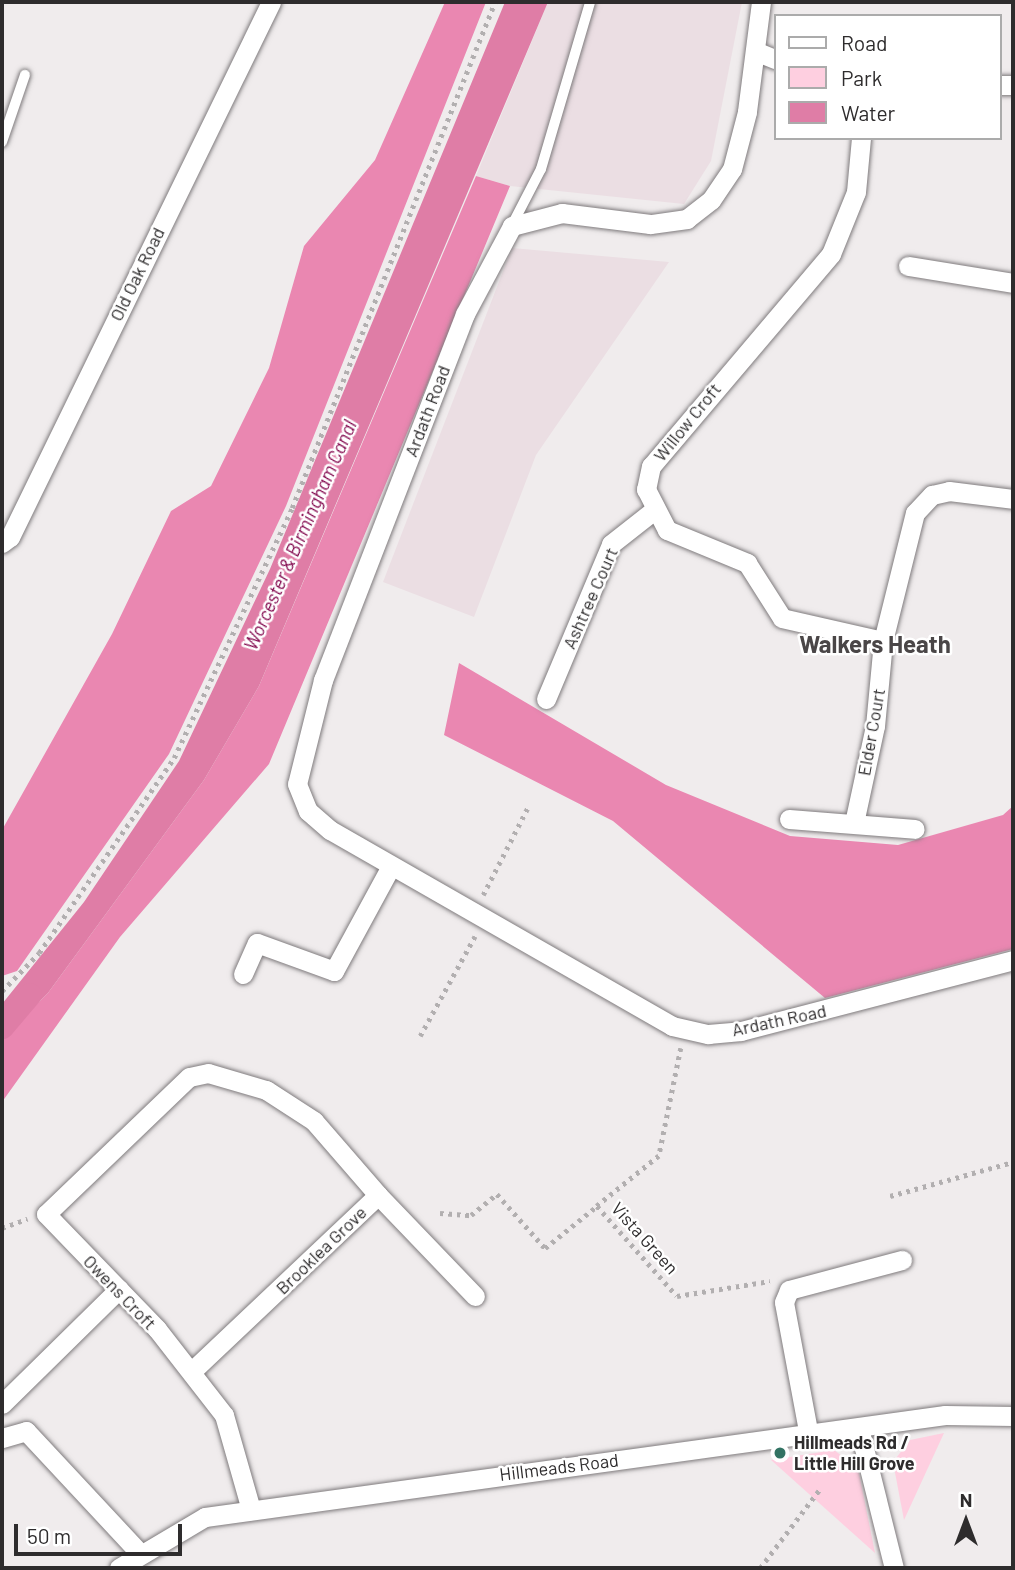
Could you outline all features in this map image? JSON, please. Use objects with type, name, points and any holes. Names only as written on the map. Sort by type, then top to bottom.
[{"type":"street","points":[[512,226],[562,213],[650,224],[687,219],[732,169],[755,51],[761,2]]},
{"type":"street","name":"Old Oak Road","points":[[2,543],[16,525],[263,3]]},
{"type":"street","points":[[755,51],[774,59]]},
{"type":"street","name":"Willow Croft","points":[[653,511],[646,489],[651,467],[831,254],[856,192],[862,140]]},
{"type":"street","name":"Ardath Road","points":[[512,226],[466,314],[299,755],[297,784],[307,811],[390,866],[478,917],[685,1029],[741,1031],[1013,960]]},
{"type":"street","points":[[908,266],[1013,284]]},
{"type":"street","name":"Elder Court","points":[[854,823],[875,726],[883,641],[915,513],[932,495],[949,491],[1013,499]]},
{"type":"street","points":[[653,511],[667,530],[747,563],[782,618],[883,641]]},
{"type":"street","name":"Ashtree Court","points":[[546,699],[611,544],[653,511]]},
{"type":"street","points":[[789,819],[915,829]]},
{"type":"street","points":[[243,974],[257,943],[334,971],[390,866]]},
{"type":"street","name":"Brooklea Grove","points":[[46,1214],[189,1077],[208,1073],[266,1090],[314,1121],[378,1195],[192,1371]]},
{"type":"street","points":[[378,1195],[475,1296]]},
{"type":"street","name":"Owens Croft","points":[[46,1214],[119,1289],[192,1371],[237,1444],[251,1510]]},
{"type":"street","points":[[809,1436],[784,1301],[789,1290],[902,1260]]},
{"type":"street","points":[[2,1404],[119,1289]]},
{"type":"street","name":"Hillmeads Road","points":[[120,1568],[139,1552],[205,1517],[809,1436],[946,1415],[1013,1416]]},
{"type":"street","points":[[859,1428],[894,1568]]},
{"type":"street","points":[[2,1438],[26,1431],[139,1552]]},
{"type":"lane","points":[[512,226],[541,169],[590,2]]},
{"type":"lane","points":[[2,142],[25,75]]},
{"type":"path","points":[[2,991],[39,953],[174,758],[292,509],[495,2]]},
{"type":"path","points":[[420,1036],[527,809]]},
{"type":"path","name":"Vista Green","points":[[685,1029],[659,1156],[597,1206],[677,1296],[775,1280],[789,1290]]},
{"type":"path","points":[[890,1196],[1013,1162]]},
{"type":"path","points":[[440,1213],[471,1215],[497,1194],[545,1248],[597,1206]]},
{"type":"path","points":[[2,1228],[46,1214]]},
{"type":"path","points":[[760,1568],[820,1489]]},
{"type":"shaded area","points":[[445,2],[486,2],[286,506],[169,754],[17,971],[2,976],[2,830],[112,634],[171,511],[211,486],[269,368],[304,246],[375,160]]},
{"type":"shaded area","points":[[548,2],[742,2],[711,161],[684,204],[510,186],[476,176]]},
{"type":"shaded area","points":[[476,176],[510,186],[269,764],[120,937],[2,1102],[2,1039],[48,993],[204,780],[259,686]]},
{"type":"shaded area","points":[[512,248],[669,262],[536,455],[474,617],[383,582]]},
{"type":"shaded area","points":[[459,663],[666,785],[790,836],[898,845],[1003,815],[1013,806],[1013,949],[825,998],[613,821],[444,735]]},
{"type":"green space","points":[[944,1433],[904,1520],[893,1462],[910,1440]]},
{"type":"green space","points":[[834,1450],[858,1468],[875,1553],[771,1460]]},
{"type":"water","points":[[505,2],[548,2],[259,686],[204,780],[48,993],[18,1023],[2,1012],[2,1004],[84,902],[179,761],[270,569]]},
{"type":"waterway","name":"Worcester & Birmingham Canal","points":[[2,1027],[30,994]]},
{"type":"place","name":"Hillmeads Rd / Little Hill Grove","points":[[780,1453]]},
{"type":"district","name":"Walkers Heath","points":[[875,644]]}]
